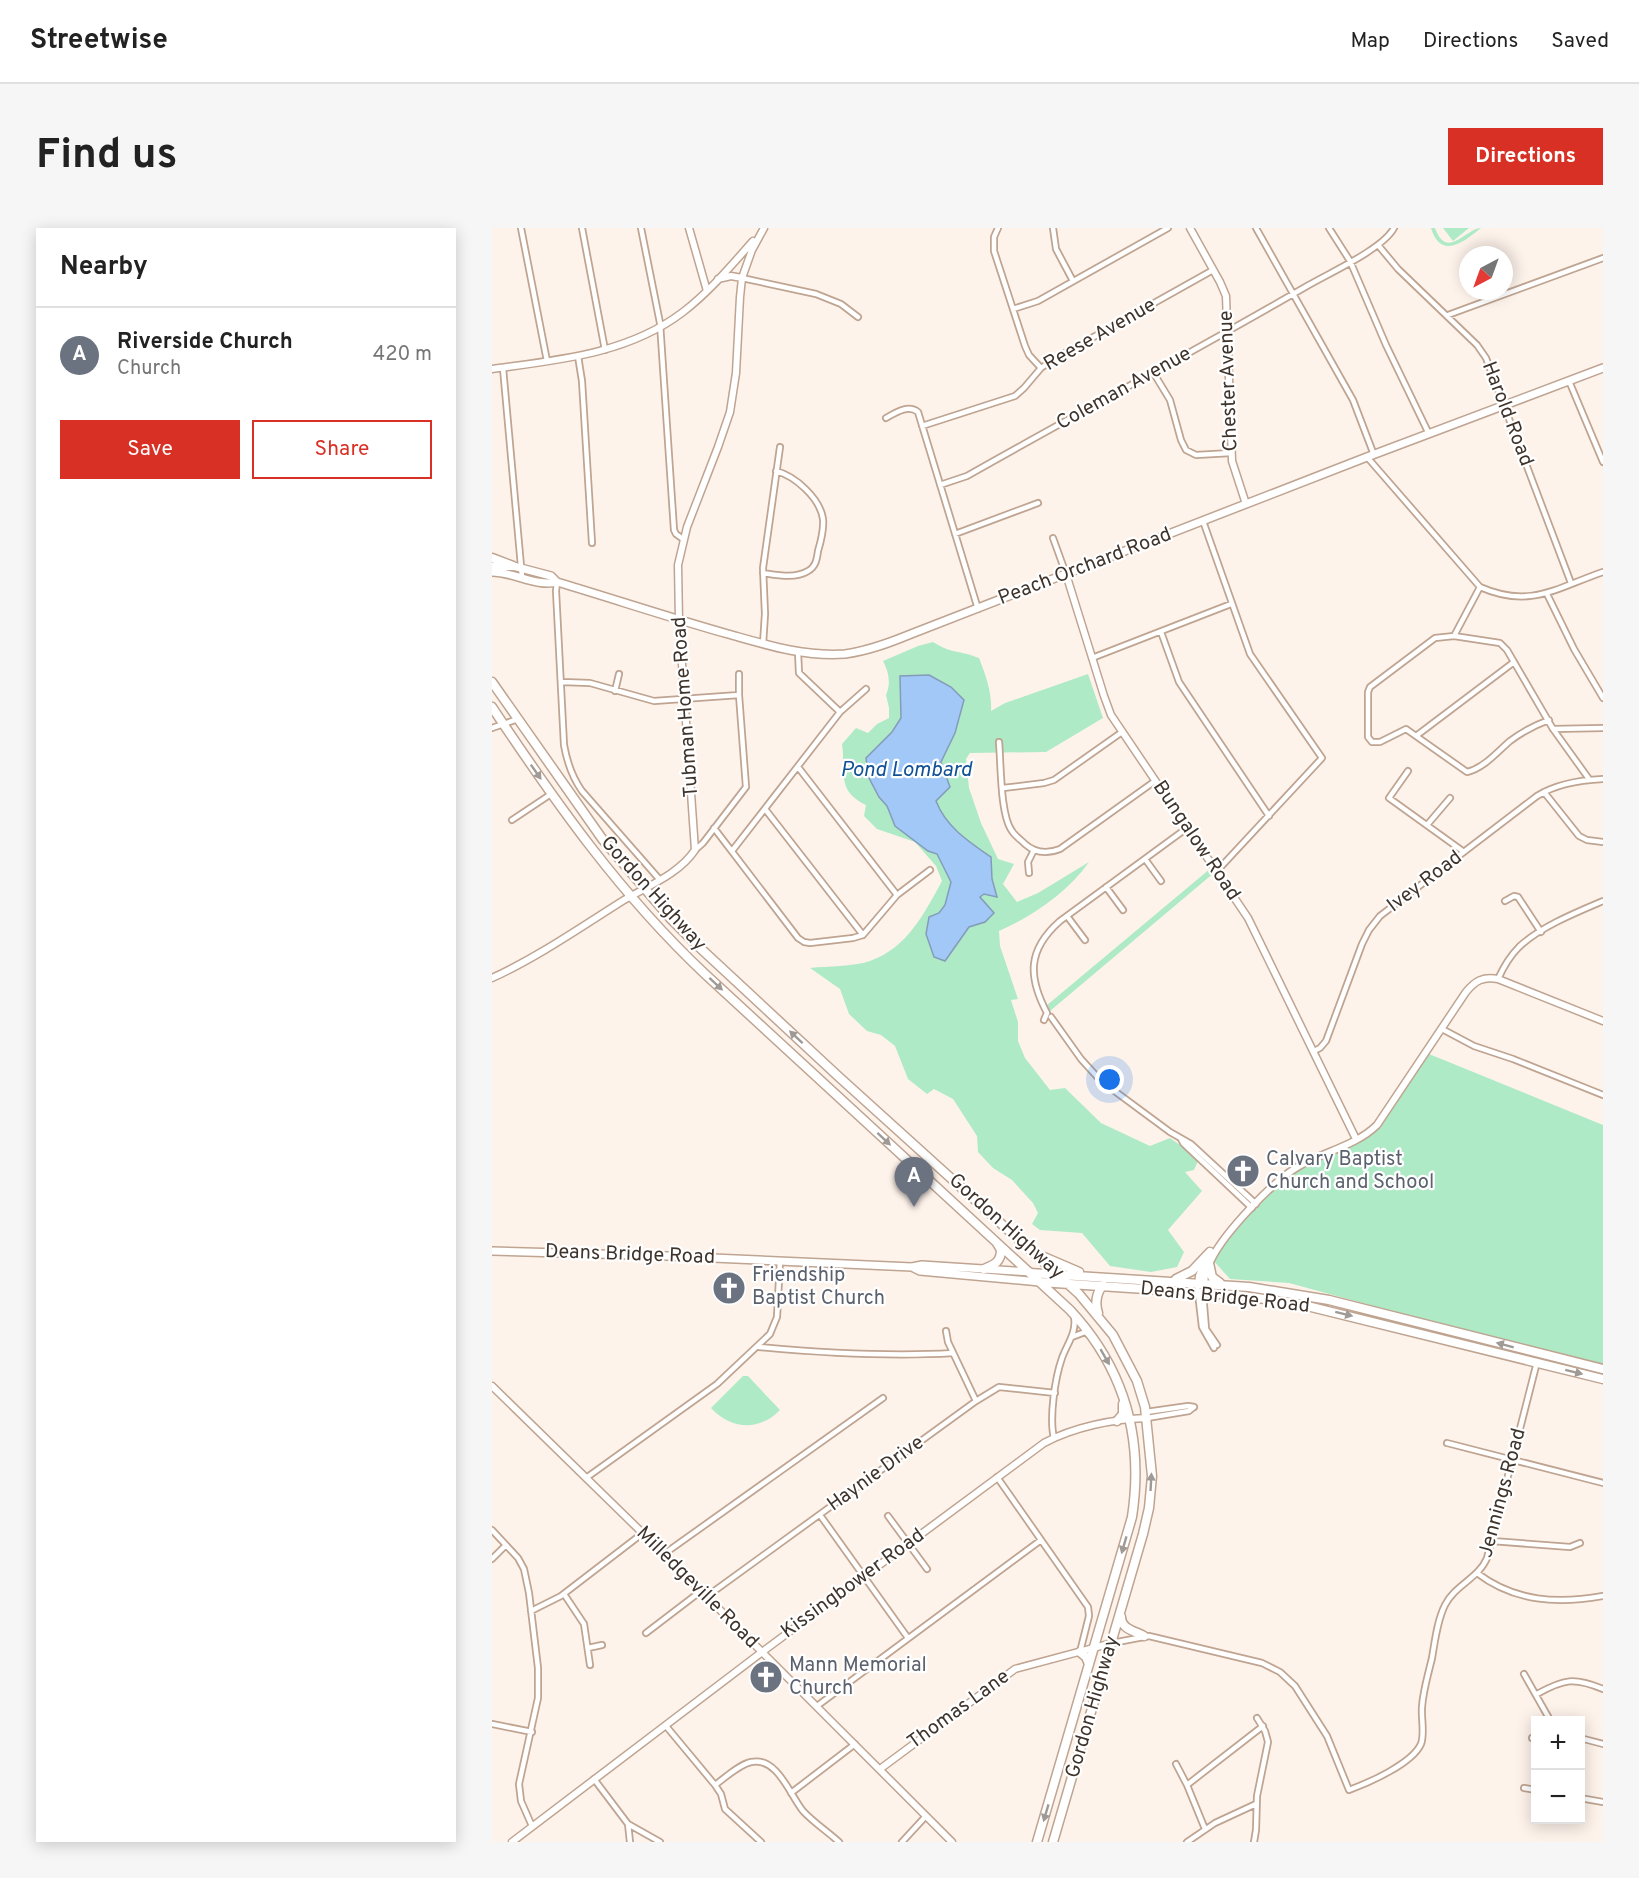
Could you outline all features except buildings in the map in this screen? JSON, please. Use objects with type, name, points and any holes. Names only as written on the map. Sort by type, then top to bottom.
[{"type":"highway","points":[[492,558],[518,566]]},
{"type":"highway","points":[[492,567],[518,566]]},
{"type":"highway","name":"Gordon Highway","points":[[492,682],[603,840],[645,889],[705,952],[1058,1274],[1101,1319],[1129,1364],[1142,1394],[1146,1415],[1152,1463],[1150,1502],[1121,1612],[1053,1842]]},
{"type":"highway","name":"Gordon Highway","points":[[492,707],[589,847],[630,897],[690,960],[1070,1310],[1095,1340],[1115,1375],[1130,1418],[1136,1458],[1135,1498],[1128,1530],[1037,1842]]},
{"type":"highway","points":[[1017,1236],[1054,1262],[1101,1281],[1096,1306],[1101,1319]]},
{"type":"highway","points":[[984,1269],[996,1263],[1001,1256],[1000,1247],[993,1238]]},
{"type":"highway","points":[[1166,1281],[1188,1275],[1210,1252]]},
{"type":"highway","points":[[1209,1263],[1214,1280],[1229,1285]]},
{"type":"highway","name":"Deans Bridge Road","points":[[1030,1272],[1058,1274],[1152,1290],[1268,1299],[1308,1305],[1538,1358],[1603,1369]]},
{"type":"highway","name":"Deans Bridge Road","points":[[1040,1282],[1152,1280],[1280,1291],[1329,1300],[1538,1358],[1603,1379]]},
{"type":"highway","points":[[1115,1375],[1124,1409],[1117,1421]]},
{"type":"highway","points":[[1121,1612],[1121,1622],[1124,1626],[1144,1636]]},
{"type":"highway","points":[[1080,1652],[1089,1664]]},
{"type":"main road","name":"Peach Orchard Road","points":[[518,566],[550,576],[557,582],[679,621],[763,644],[798,652],[844,654],[864,651],[1603,369]]},
{"type":"main road","name":"Peach Orchard Road","points":[[492,572],[509,573],[547,584],[557,582]]},
{"type":"main road","name":"Deans Bridge Road","points":[[492,1251],[912,1267],[922,1265],[1030,1272]]},
{"type":"main road","name":"Deans Bridge Road","points":[[912,1267],[920,1271],[1040,1282]]},
{"type":"street","points":[[521,228],[547,361]]},
{"type":"street","points":[[582,228],[605,350]]},
{"type":"street","points":[[641,228],[660,323],[673,523],[676,534],[683,539]]},
{"type":"street","points":[[689,228],[707,291]]},
{"type":"street","points":[[998,228],[994,237],[994,251],[1026,350],[1041,368]]},
{"type":"street","points":[[1053,228],[1056,249],[1073,281]]},
{"type":"street","points":[[1013,309],[1038,301],[1168,228]]},
{"type":"street","name":"Chester Avenue","points":[[1190,228],[1226,297],[1231,453],[1234,470],[1246,504]]},
{"type":"street","points":[[1256,228],[1353,400],[1370,456],[1480,587],[1507,597],[1518,598],[1546,594],[1603,572]]},
{"type":"street","points":[[1329,228],[1350,261],[1386,345],[1429,434]]},
{"type":"street","name":"Coleman Avenue","points":[[940,485],[967,476],[1294,294],[1378,245],[1391,234],[1394,228]]},
{"type":"street","points":[[492,369],[605,350],[659,328],[683,312],[707,291],[763,229]]},
{"type":"street","name":"Tubman Home Road","points":[[695,850],[677,570],[683,539],[729,412],[736,373],[742,278],[763,229]]},
{"type":"street","name":"Harold Road","points":[[1378,245],[1390,260],[1448,315],[1482,352],[1493,373],[1571,583]]},
{"type":"street","points":[[1448,315],[1603,258]]},
{"type":"street","name":"Reese Avenue","points":[[922,426],[1015,396],[1041,368],[1056,358],[1213,270]]},
{"type":"street","points":[[718,279],[731,276],[816,294],[841,304],[858,317]]},
{"type":"street","points":[[578,356],[582,381],[592,543]]},
{"type":"street","points":[[503,368],[518,566],[522,577]]},
{"type":"street","points":[[1153,372],[1170,400],[1186,450],[1196,455],[1231,453]]},
{"type":"street","points":[[1569,381],[1603,462]]},
{"type":"street","points":[[886,418],[904,409],[913,408],[918,412],[978,609]]},
{"type":"street","points":[[763,644],[765,614],[763,573],[780,447]]},
{"type":"street","points":[[763,573],[788,576],[810,570],[816,563],[822,534],[822,516],[816,503],[793,478],[776,471]]},
{"type":"street","points":[[956,534],[1038,503]]},
{"type":"street","points":[[1203,521],[1250,654],[1322,758],[1217,871]]},
{"type":"street","name":"Bungalow Road","points":[[1053,538],[1108,707],[1122,732],[1259,936],[1356,1139]]},
{"type":"street","points":[[557,582],[556,598],[566,755],[572,775],[582,791],[660,880]]},
{"type":"street","points":[[1454,636],[1480,587]]},
{"type":"street","points":[[1546,594],[1574,649],[1603,698]]},
{"type":"street","points":[[1092,658],[1232,604]]},
{"type":"street","points":[[1161,632],[1179,682],[1269,816]]},
{"type":"street","points":[[1549,720],[1512,740],[1475,770],[1467,772],[1406,729],[1380,742],[1372,742],[1368,737],[1368,693],[1375,683],[1435,638],[1454,636],[1500,643],[1514,662],[1549,720],[1553,729],[1589,779]]},
{"type":"street","points":[[798,652],[799,672],[840,712]]},
{"type":"street","points":[[1416,736],[1514,662]]},
{"type":"street","points":[[615,691],[619,674]]},
{"type":"street","points":[[492,978],[660,880],[687,860],[703,843],[746,785],[739,674]]},
{"type":"street","points":[[562,682],[590,683],[650,700],[739,695]]},
{"type":"street","points":[[732,851],[840,712],[866,689]]},
{"type":"street","points":[[492,728],[518,719]]},
{"type":"street","points":[[1553,729],[1603,728]]},
{"type":"street","points":[[1003,788],[1054,780],[1122,732]]},
{"type":"street","points":[[999,742],[1006,818],[1016,836],[1034,850],[1047,852],[1060,849],[1155,780]]},
{"type":"street","points":[[798,767],[897,895]]},
{"type":"street","points":[[1407,771],[1389,798],[1464,852]]},
{"type":"street","name":"Ivey Road","points":[[1314,1051],[1326,1041],[1362,944],[1373,924],[1384,913],[1544,792],[1589,779],[1603,779]]},
{"type":"street","points":[[573,798],[582,791]]},
{"type":"street","points":[[1544,792],[1579,836],[1587,840],[1603,842]]},
{"type":"street","points":[[512,820],[551,794]]},
{"type":"street","points":[[1427,825],[1450,798]]},
{"type":"street","points":[[765,809],[863,935]]},
{"type":"street","points":[[714,828],[798,938],[807,943],[863,935],[897,895],[930,870]]},
{"type":"street","points":[[1044,1020],[1047,1013],[1036,992],[1034,976],[1035,960],[1046,935],[1067,916],[1187,828]]},
{"type":"street","points":[[1029,873],[1028,862],[1034,850]]},
{"type":"street","points":[[1145,859],[1161,881]]},
{"type":"street","points":[[1106,887],[1123,910]]},
{"type":"street","points":[[1505,901],[1511,897],[1518,897],[1540,932]]},
{"type":"street","points":[[1498,979],[1517,949],[1540,932],[1565,918],[1603,901]]},
{"type":"street","points":[[1067,916],[1085,940]]},
{"type":"street","points":[[1215,1346],[1206,1329],[1201,1293],[1201,1270],[1210,1252],[1272,1187],[1299,1167],[1372,1131],[1382,1120],[1476,981],[1484,977],[1498,979],[1603,1021]]},
{"type":"street","points":[[1051,1017],[1081,1059],[1101,1081],[1181,1139],[1254,1206]]},
{"type":"street","points":[[1442,1029],[1474,1046],[1603,1095]]},
{"type":"street","points":[[1201,1283],[1209,1263],[1224,1239]]},
{"type":"street","points":[[586,1478],[717,1384],[759,1347],[774,1327],[780,1261]]},
{"type":"street","points":[[1054,1438],[1051,1427],[1061,1360],[1076,1327],[1070,1310]]},
{"type":"street","points":[[946,1331],[948,1342],[976,1401]]},
{"type":"street","points":[[1072,1336],[1085,1332],[1095,1340]]},
{"type":"street","points":[[759,1347],[904,1356],[953,1353]]},
{"type":"street","name":"Jennings Road","points":[[1144,1636],[1254,1661],[1280,1672],[1295,1686],[1327,1736],[1349,1790],[1383,1774],[1409,1758],[1419,1746],[1422,1737],[1424,1695],[1440,1618],[1451,1597],[1485,1565],[1538,1358]]},
{"type":"street","name":"Milledgeville Road","points":[[492,1386],[952,1842]]},
{"type":"street","name":"Haynie Drive","points":[[706,1597],[999,1386],[1055,1393]]},
{"type":"street","points":[[664,1554],[883,1398]]},
{"type":"street","name":"Kissingbower Road","points":[[512,1842],[762,1652],[1054,1438],[1130,1418],[1188,1408]]},
{"type":"street","points":[[1447,1443],[1603,1483]]},
{"type":"street","points":[[998,1477],[1088,1607],[1089,1616],[1080,1652]]},
{"type":"street","points":[[820,1515],[908,1638]]},
{"type":"street","points":[[888,1516],[927,1569]]},
{"type":"street","points":[[492,1530],[518,1558],[524,1569],[531,1611],[538,1686],[532,1732],[519,1784],[521,1801],[532,1826]]},
{"type":"street","points":[[531,1611],[564,1594],[642,1533]]},
{"type":"street","points":[[817,1706],[1041,1540]]},
{"type":"street","points":[[1492,1541],[1570,1547],[1580,1543]]},
{"type":"street","points":[[492,1559],[506,1545]]},
{"type":"street","points":[[1477,1573],[1495,1585],[1528,1597],[1554,1601],[1603,1596]]},
{"type":"street","points":[[646,1633],[701,1591]]},
{"type":"street","points":[[564,1594],[584,1624],[590,1665]]},
{"type":"street","points":[[1112,1643],[1144,1636]]},
{"type":"street","name":"Thomas Lane","points":[[880,1769],[1015,1669],[1112,1643]]},
{"type":"street","points":[[588,1648],[602,1645]]},
{"type":"street","points":[[1524,1674],[1548,1716]]},
{"type":"street","points":[[1537,1694],[1556,1684],[1571,1680],[1589,1683],[1603,1689]]},
{"type":"street","points":[[1254,1842],[1256,1804],[1268,1742],[1263,1726],[1257,1718]]},
{"type":"street","points":[[492,1724],[532,1732]]},
{"type":"street","points":[[666,1726],[715,1785],[721,1794],[725,1809],[760,1842]]},
{"type":"street","points":[[1187,1785],[1263,1726]]},
{"type":"street","points":[[1585,1739],[1603,1744]]},
{"type":"street","points":[[791,1792],[855,1744]]},
{"type":"street","points":[[715,1785],[742,1766],[752,1762],[770,1766],[804,1812],[839,1842]]},
{"type":"street","points":[[1176,1764],[1205,1829]]},
{"type":"street","points":[[594,1779],[628,1824],[660,1842]]},
{"type":"street","points":[[1524,1788],[1531,1789]]},
{"type":"street","points":[[1585,1799],[1603,1802]]},
{"type":"street","points":[[1187,1842],[1205,1829],[1256,1804]]},
{"type":"street","points":[[902,1842],[926,1816]]},
{"type":"street","points":[[628,1824],[630,1842]]},
{"type":"green space","points":[[1431,228],[1435,228],[1445,242],[1451,243],[1481,228],[1461,242],[1447,246],[1435,238]]},
{"type":"green space","points":[[1443,228],[1469,228],[1453,241]]},
{"type":"green space","points":[[933,642],[979,658],[989,691],[991,711],[1005,703],[1088,674],[1103,718],[1046,752],[970,753],[966,759],[969,788],[981,823],[998,859],[1014,864],[1003,884],[1017,902],[1038,893],[1089,862],[1071,883],[1049,902],[999,931],[1000,946],[1018,999],[1011,1000],[1018,1022],[1018,1041],[1025,1058],[1050,1090],[1065,1088],[1101,1123],[1150,1146],[1170,1138],[1190,1152],[1198,1161],[1194,1170],[1185,1172],[1202,1191],[1168,1230],[1184,1252],[1177,1267],[1151,1272],[1110,1266],[1082,1233],[1040,1230],[1032,1224],[1038,1213],[1033,1203],[1012,1180],[993,1168],[978,1152],[977,1136],[953,1099],[934,1089],[927,1094],[908,1079],[895,1046],[881,1035],[867,1031],[849,1014],[840,989],[810,968],[870,961],[894,948],[913,929],[942,881],[936,866],[915,842],[877,829],[864,816],[866,805],[850,794],[843,772],[842,744],[856,728],[868,733],[877,724],[889,718],[886,695],[889,678],[883,661]]},
{"type":"green space","points":[[1211,868],[1215,872],[1050,1011],[1046,1006]]},
{"type":"green space","points":[[1429,1054],[1603,1125],[1603,1366],[1289,1283],[1230,1279],[1211,1258],[1263,1196],[1299,1167],[1369,1133]]},
{"type":"green space","points":[[743,1376],[748,1376],[780,1410],[763,1422],[745,1425],[727,1420],[711,1408]]},
{"type":"water","name":"Pond Lombard","points":[[929,675],[951,687],[964,700],[955,733],[941,762],[950,787],[936,801],[952,826],[991,857],[992,879],[997,897],[984,894],[980,897],[994,913],[985,922],[969,927],[945,961],[934,957],[926,934],[929,917],[939,913],[945,905],[951,882],[937,854],[928,851],[895,826],[887,806],[879,797],[869,778],[866,758],[892,732],[901,718],[900,676]]},
{"type":"place","name":"Calvary Baptist Church and School","points":[[1243,1171]]},
{"type":"place","name":"Riverside Church","points":[[914,1207]]},
{"type":"place","name":"Friendship Baptist Church","points":[[729,1288]]},
{"type":"place","name":"Mann Memorial Church","points":[[766,1677]]}]
